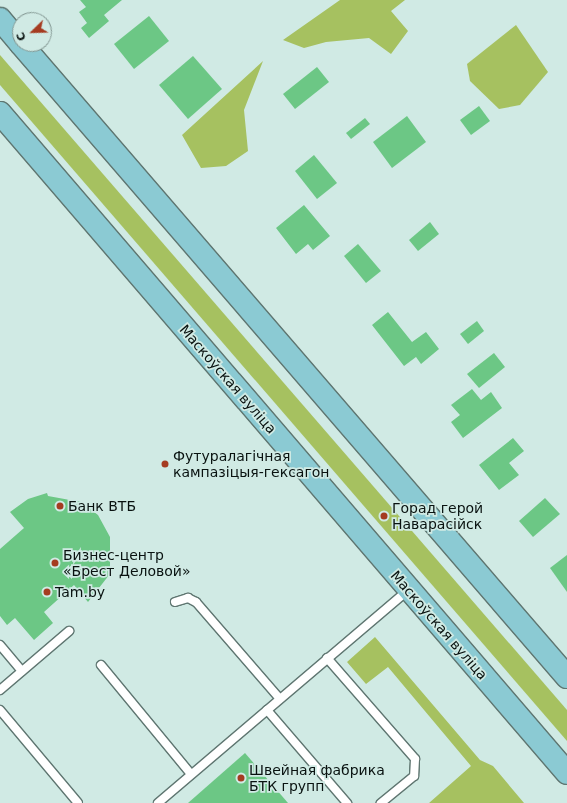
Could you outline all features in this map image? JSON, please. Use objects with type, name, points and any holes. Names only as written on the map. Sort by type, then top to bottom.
[{"type":"main road","points":[[0,19],[12,33]]},
{"type":"main road","points":[[29,52],[567,677]]},
{"type":"main road","name":"Маскоўская вуліца","points":[[0,113],[408,590],[567,773]]},
{"type":"lane","points":[[158,803],[408,590]]},
{"type":"lane","points":[[175,602],[183,598],[196,602],[280,699]]},
{"type":"lane","points":[[0,690],[69,631]]},
{"type":"lane","points":[[0,645],[22,671]]},
{"type":"lane","points":[[327,658],[414,759],[414,776],[381,803]]},
{"type":"lane","points":[[101,665],[191,774]]},
{"type":"lane","points":[[0,710],[78,803]]},
{"type":"lane","points":[[267,710],[347,803]]},
{"type":"green space","points":[[340,0],[405,0],[391,11],[408,31],[391,54],[369,38],[326,42],[304,48],[283,40]]},
{"type":"green space","points":[[516,25],[548,72],[520,105],[499,109],[470,81],[467,64]]},
{"type":"green space","points":[[0,55],[567,710],[567,741],[0,85]]},
{"type":"green space","points":[[263,61],[244,110],[248,151],[226,166],[201,168],[182,135]]},
{"type":"green space","points":[[375,637],[480,760],[493,766],[524,803],[429,803],[471,766],[388,667],[366,684],[347,662]]},
{"type":"building","points":[[80,0],[122,0],[104,15],[109,21],[89,38],[81,28],[87,23],[79,12],[86,7]]},
{"type":"building","points":[[149,16],[169,41],[134,69],[114,44]]},
{"type":"building","points":[[193,56],[222,89],[188,119],[159,85]]},
{"type":"building","points":[[317,67],[329,82],[295,109],[283,94]]},
{"type":"building","points":[[479,106],[490,121],[471,135],[460,120]]},
{"type":"building","points":[[407,116],[426,142],[392,168],[373,142]]},
{"type":"building","points":[[365,118],[370,124],[351,139],[346,133]]},
{"type":"building","points":[[314,155],[337,183],[317,199],[295,171]]},
{"type":"building","points":[[304,205],[330,236],[313,250],[308,244],[296,254],[276,228]]},
{"type":"building","points":[[430,222],[439,234],[418,251],[409,240]]},
{"type":"building","points":[[358,244],[381,271],[366,283],[344,256]]},
{"type":"building","points":[[388,312],[412,342],[426,332],[439,349],[421,364],[416,357],[404,366],[372,325]]},
{"type":"building","points":[[477,321],[484,331],[468,344],[460,334]]},
{"type":"building","points":[[494,353],[505,367],[479,388],[467,374]]},
{"type":"building","points":[[472,389],[481,400],[491,392],[502,408],[463,438],[451,422],[460,415],[451,405]]},
{"type":"building","points":[[513,438],[524,451],[509,463],[519,475],[499,490],[479,465]]},
{"type":"building","name":"Бизнес-центр «Брест Деловой»","points":[[47,493],[48,496],[81,502],[98,515],[110,537],[110,568],[113,570],[88,602],[74,585],[44,612],[53,623],[34,640],[15,618],[7,625],[0,616],[0,549],[24,528],[10,512],[28,499]]},
{"type":"building","points":[[545,498],[560,514],[533,537],[519,521]]},
{"type":"building","points":[[567,555],[567,592],[550,568]]},
{"type":"building","name":"Швейная фабрика БТК групп","points":[[245,753],[288,803],[188,803]]},
{"type":"place","name":"Футуралагічная кампазіцыя-гексагон","points":[[165,464]]},
{"type":"place","name":"Банк ВТБ","points":[[60,506]]},
{"type":"place","name":"Горад герой Наварасійск","points":[[384,516]]},
{"type":"place","name":"Бизнес-центр «Брест Деловой»","points":[[55,563]]},
{"type":"place","name":"Tam.by","points":[[47,592]]},
{"type":"place","name":"Швейная фабрика БТК групп","points":[[241,778]]}]
